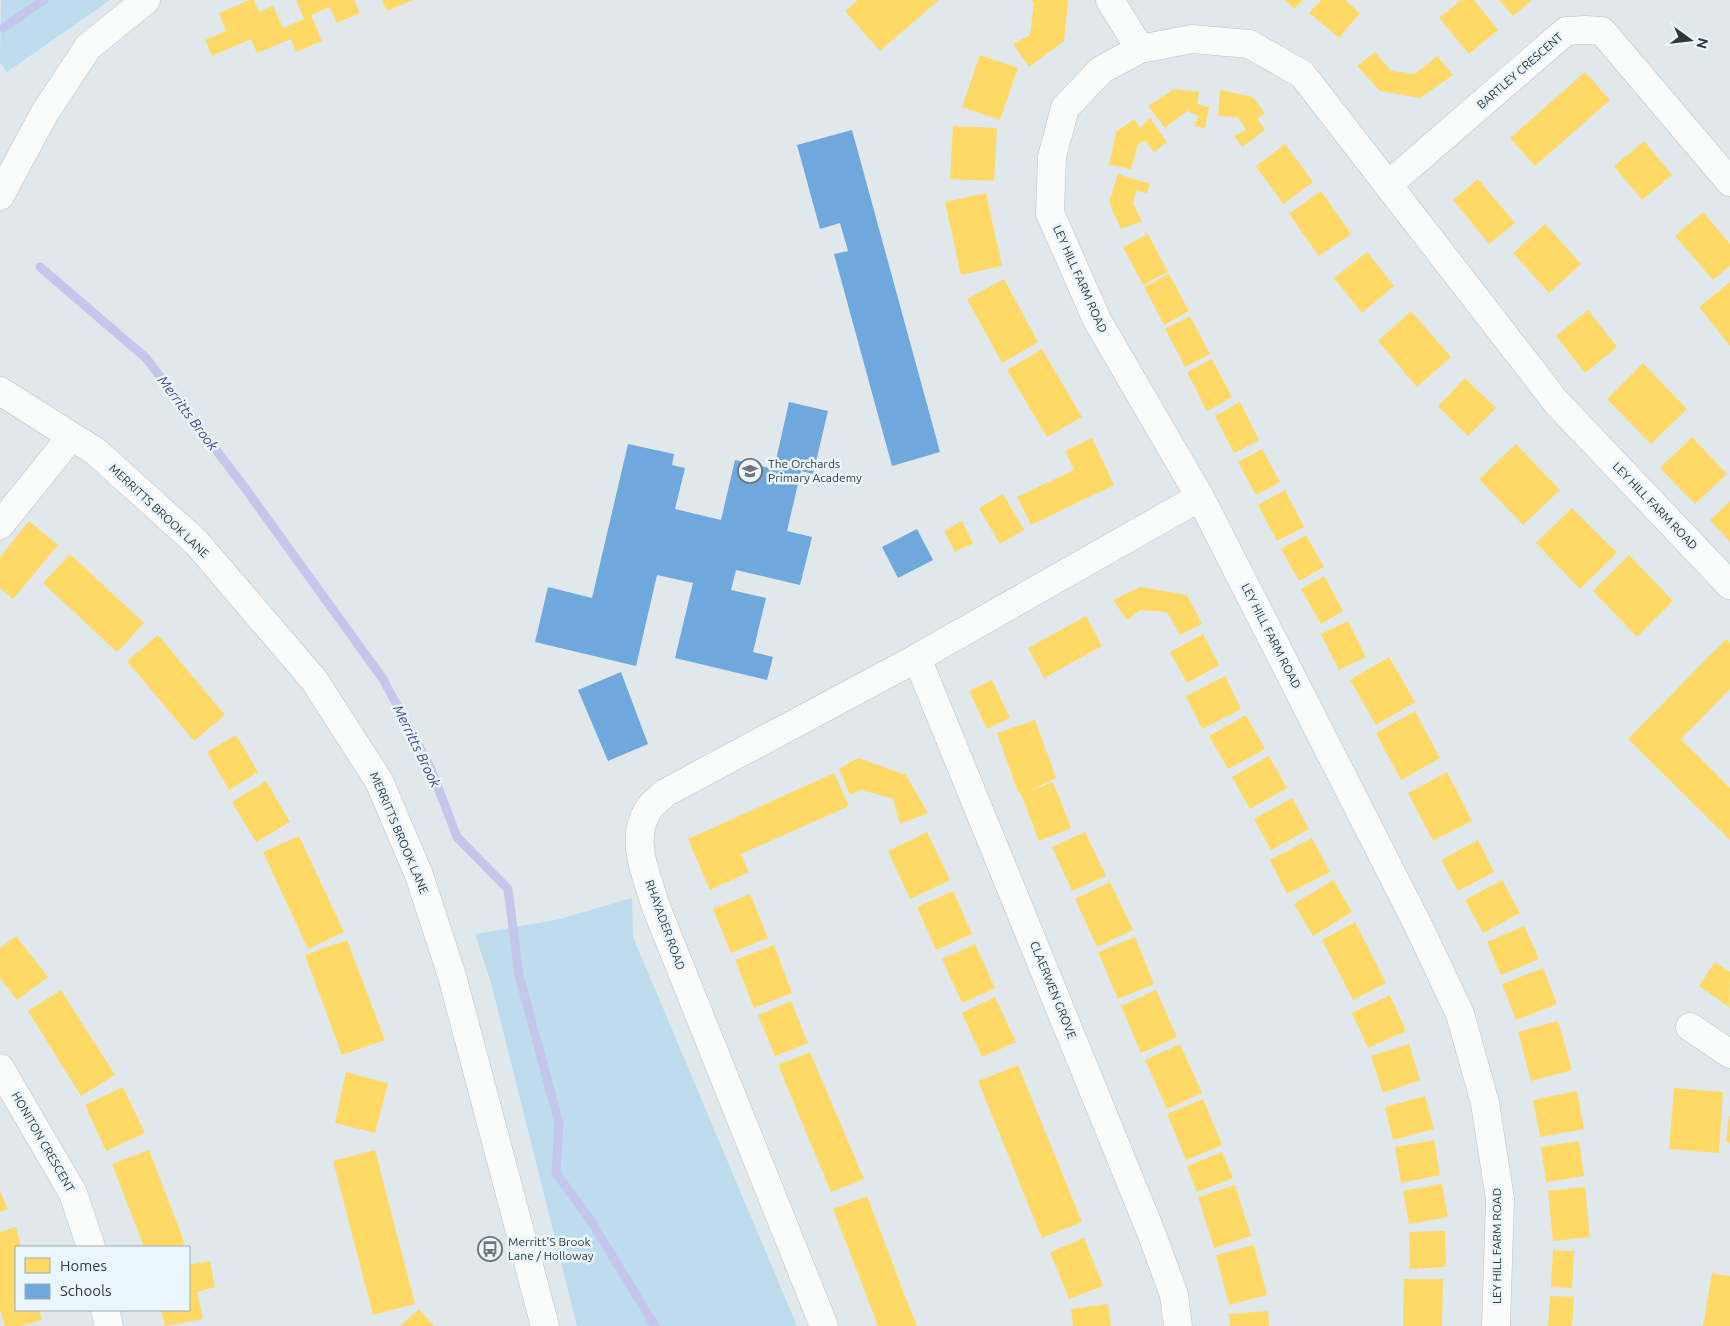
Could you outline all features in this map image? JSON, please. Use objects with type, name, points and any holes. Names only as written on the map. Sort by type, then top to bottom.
[{"type":"street","points":[[0,196],[44,114],[88,47],[146,0]]},
{"type":"street","points":[[1110,0],[1140,49]]},
{"type":"street","name":"BARTLEY CRESCENT","points":[[1388,185],[1566,31],[1586,30],[1602,31],[1730,182]]},
{"type":"street","name":"LEY HILL FARM ROAD","points":[[1496,1326],[1500,1199],[1486,1103],[1460,1014],[1418,925],[1200,497],[1097,320],[1050,213],[1052,157],[1065,108],[1101,70],[1140,49],[1192,39],[1249,44],[1302,74],[1557,403],[1730,585]]},
{"type":"street","name":"MERRITTS BROOK LANE","points":[[0,391],[95,452],[196,542],[314,680],[379,781],[419,875],[452,976],[546,1326]]},
{"type":"street","points":[[0,525],[71,436]]},
{"type":"street","name":"RHAYADER ROAD","points":[[824,1326],[656,907],[640,853],[640,829],[650,807],[665,793],[917,658],[1200,497]]},
{"type":"street","name":"CLAERWEN GROVE","points":[[917,658],[1151,1232],[1174,1294],[1178,1326]]},
{"type":"street","points":[[1690,1027],[1730,1054]]},
{"type":"street","name":"HONITON CRESCENT","points":[[0,1068],[74,1193],[92,1246]]},
{"type":"street","points":[[105,1311],[109,1326]]},
{"type":"shaded area","points":[[1,0],[110,0],[7,72],[0,63]]},
{"type":"shaded area","points":[[632,898],[633,937],[797,1326],[577,1326],[491,983],[475,934],[556,920]]},
{"type":"building: Homes","points":[[249,0],[254,0],[259,12],[273,6],[283,28],[304,19],[296,0],[354,0],[360,13],[337,23],[330,7],[311,15],[322,41],[296,52],[291,39],[257,53],[251,39],[212,56],[205,40],[226,31],[219,13]]},
{"type":"building: Homes","points":[[382,0],[413,0],[387,11]]},
{"type":"building: Homes","points":[[858,0],[939,0],[880,51],[845,11]]},
{"type":"building: Homes","points":[[1032,0],[1067,0],[1068,2],[1064,41],[1029,67],[1013,44],[1030,35],[1034,3]]},
{"type":"building: Homes","points":[[1285,0],[1303,0],[1294,9]]},
{"type":"building: Homes","points":[[1321,0],[1345,0],[1360,13],[1339,38],[1309,13]]},
{"type":"building: Homes","points":[[1461,0],[1474,0],[1498,30],[1469,54],[1439,18]]},
{"type":"building: Homes","points":[[1499,0],[1532,0],[1513,16]]},
{"type":"building: Homes","points":[[1375,52],[1391,71],[1415,74],[1437,56],[1453,75],[1420,98],[1380,91],[1357,66]]},
{"type":"building: Homes","points":[[980,55],[1018,68],[1000,120],[962,107]]},
{"type":"building: Homes","points":[[1585,72],[1610,100],[1535,166],[1510,138]]},
{"type":"building: Homes","points":[[1174,89],[1199,92],[1197,104],[1209,107],[1205,128],[1194,126],[1199,116],[1187,111],[1165,128],[1148,106]]},
{"type":"building: Homes","points":[[1220,90],[1253,97],[1265,114],[1257,118],[1265,130],[1242,147],[1234,136],[1246,130],[1238,117],[1218,116]]},
{"type":"building: Homes","points":[[1150,118],[1167,142],[1154,152],[1145,141],[1138,144],[1131,169],[1109,165],[1116,132],[1134,119],[1140,128]]},
{"type":"building: Homes","points":[[953,126],[997,128],[994,181],[950,179]]},
{"type":"building: Homes","points":[[1644,141],[1672,175],[1642,200],[1614,166]]},
{"type":"building: Homes","points":[[1285,144],[1313,182],[1283,204],[1256,166]]},
{"type":"building: Homes","points":[[1118,174],[1150,184],[1147,193],[1136,191],[1133,204],[1142,221],[1121,229],[1109,202]]},
{"type":"building: Homes","points":[[1478,179],[1515,223],[1489,244],[1453,200]]},
{"type":"building: Homes","points":[[1321,191],[1351,234],[1319,256],[1289,214]]},
{"type":"building: Homes","points":[[986,193],[1002,266],[961,275],[945,202]]},
{"type":"building: Homes","points":[[1703,212],[1730,244],[1730,266],[1713,280],[1675,236]]},
{"type":"building: Homes","points":[[1545,224],[1581,264],[1549,293],[1513,253]]},
{"type":"building: Homes","points":[[1148,234],[1168,272],[1143,285],[1123,247]]},
{"type":"building: Homes","points":[[1367,252],[1394,286],[1362,313],[1334,278]]},
{"type":"building: Homes","points":[[1169,274],[1189,311],[1164,325],[1144,287]]},
{"type":"building: Homes","points":[[1004,279],[1038,342],[1002,363],[967,299]]},
{"type":"building: Homes","points":[[1730,282],[1730,346],[1699,307]]},
{"type":"building: Homes","points":[[1588,310],[1617,347],[1585,373],[1556,336]]},
{"type":"building: Homes","points":[[1411,311],[1451,357],[1417,387],[1378,341]]},
{"type":"building: Homes","points":[[1190,316],[1210,354],[1185,367],[1165,329]]},
{"type":"building: Homes","points":[[1042,349],[1082,417],[1047,437],[1007,370]]},
{"type":"building: Homes","points":[[1212,359],[1232,397],[1207,411],[1187,372]]},
{"type":"building: Homes","points":[[1643,363],[1687,409],[1651,444],[1607,399]]},
{"type":"building: Homes","points":[[1465,378],[1496,408],[1468,436],[1438,406]]},
{"type":"building: Homes","points":[[1240,402],[1259,440],[1234,453],[1215,416]]},
{"type":"building: Homes","points":[[1692,437],[1727,474],[1695,504],[1660,468]]},
{"type":"building: Homes","points":[[1092,438],[1114,485],[1031,525],[1017,497],[1074,470],[1065,451]]},
{"type":"building: Homes","points":[[1516,444],[1560,490],[1523,525],[1479,479]]},
{"type":"building: Homes","points":[[1262,449],[1280,482],[1256,495],[1238,462]]},
{"type":"building: Homes","points":[[1285,490],[1304,527],[1277,541],[1258,505]]},
{"type":"building: Homes","points":[[1003,494],[1024,530],[1000,544],[979,508]]},
{"type":"building: Homes","points":[[1730,501],[1730,542],[1710,520]]},
{"type":"building: Homes","points":[[1572,508],[1617,553],[1580,589],[1536,543]]},
{"type":"building: Homes","points":[[29,521],[58,545],[13,599],[0,588],[0,557]]},
{"type":"building: Homes","points":[[962,521],[973,543],[955,552],[944,531]]},
{"type":"building: Homes","points":[[1306,535],[1324,567],[1299,581],[1281,549]]},
{"type":"building: Homes","points":[[70,554],[144,623],[117,652],[43,583]]},
{"type":"building: Homes","points":[[1629,555],[1673,601],[1637,637],[1593,591]]},
{"type":"building: Homes","points":[[1324,576],[1343,611],[1321,624],[1301,589]]},
{"type":"building: Homes","points":[[1140,587],[1187,595],[1202,624],[1180,635],[1167,612],[1140,610],[1127,620],[1113,600]]},
{"type":"building: Homes","points":[[1086,616],[1102,646],[1044,678],[1028,648]]},
{"type":"building: Homes","points":[[1348,621],[1366,657],[1339,670],[1321,634]]},
{"type":"building: Homes","points":[[1203,634],[1219,665],[1187,683],[1170,652]]},
{"type":"building: Homes","points":[[158,635],[225,715],[194,741],[127,661]]},
{"type":"building: Homes","points":[[1726,639],[1730,643],[1730,689],[1681,739],[1730,788],[1730,840],[1628,739]]},
{"type":"building: Homes","points":[[1389,657],[1415,702],[1376,725],[1350,680]]},
{"type":"building: Homes","points":[[1225,676],[1241,709],[1202,729],[1186,696]]},
{"type":"building: Homes","points":[[992,680],[1010,718],[987,729],[969,691]]},
{"type":"building: Homes","points":[[1415,711],[1440,758],[1401,780],[1376,733]]},
{"type":"building: Homes","points":[[1246,715],[1265,749],[1228,769],[1209,736]]},
{"type":"building: Homes","points":[[1035,720],[1056,778],[1029,791],[1053,782],[1071,828],[1039,841],[1021,794],[1018,792],[997,733]]},
{"type":"building: Homes","points":[[236,735],[258,772],[229,790],[207,752]]},
{"type":"building: Homes","points":[[1269,756],[1287,788],[1250,809],[1232,777]]},
{"type":"building: Homes","points":[[858,758],[906,775],[928,813],[900,824],[893,799],[862,790],[850,795],[839,769]]},
{"type":"building: Homes","points":[[1447,772],[1472,821],[1433,841],[1408,793]]},
{"type":"building: Homes","points":[[834,773],[849,806],[741,854],[749,872],[710,890],[688,839]]},
{"type":"building: Homes","points":[[266,781],[290,822],[256,842],[232,802]]},
{"type":"building: Homes","points":[[1292,798],[1309,829],[1271,850],[1254,819]]},
{"type":"building: Homes","points":[[927,832],[950,880],[910,899],[888,851]]},
{"type":"building: Homes","points":[[1085,832],[1106,876],[1072,891],[1052,847]]},
{"type":"building: Homes","points":[[299,836],[344,932],[308,949],[263,852]]},
{"type":"building: Homes","points":[[1312,838],[1330,872],[1287,894],[1270,860]]},
{"type":"building: Homes","points":[[1478,840],[1494,872],[1458,891],[1441,860]]},
{"type":"building: Homes","points":[[1333,880],[1352,912],[1313,936],[1294,904]]},
{"type":"building: Homes","points":[[1502,880],[1520,913],[1483,933],[1465,900]]},
{"type":"building: Homes","points":[[1110,882],[1133,930],[1097,947],[1075,899]]},
{"type":"building: Homes","points":[[953,891],[972,934],[936,950],[917,907]]},
{"type":"building: Homes","points":[[750,894],[768,938],[731,953],[713,909]]},
{"type":"building: Homes","points":[[1355,922],[1386,983],[1353,1000],[1322,940]]},
{"type":"building: Homes","points":[[1524,926],[1539,959],[1501,975],[1487,942]]},
{"type":"building: Homes","points":[[16,936],[48,977],[17,1000],[0,978],[0,948]]},
{"type":"building: Homes","points":[[1135,937],[1154,984],[1118,999],[1098,952]]},
{"type":"building: Homes","points":[[347,940],[385,1040],[342,1055],[305,955]]},
{"type":"building: Homes","points":[[975,944],[995,988],[962,1003],[942,959]]},
{"type":"building: Homes","points":[[774,945],[792,993],[754,1008],[735,960]]},
{"type":"building: Homes","points":[[1715,962],[1730,972],[1729,1007],[1699,986]]},
{"type":"building: Homes","points":[[1543,968],[1557,1004],[1516,1020],[1502,984]]},
{"type":"building: Homes","points":[[61,990],[115,1075],[81,1096],[28,1011]]},
{"type":"building: Homes","points":[[1156,990],[1177,1037],[1141,1053],[1121,1006]]},
{"type":"building: Homes","points":[[1390,995],[1406,1031],[1368,1048],[1352,1013]]},
{"type":"building: Homes","points":[[995,997],[1016,1042],[982,1057],[962,1013]]},
{"type":"building: Homes","points":[[791,1001],[808,1043],[775,1056],[758,1015]]},
{"type":"building: Homes","points":[[1558,1021],[1572,1070],[1531,1081],[1518,1032]]},
{"type":"building: Homes","points":[[1180,1044],[1202,1093],[1167,1109],[1145,1060]]},
{"type":"building: Homes","points":[[1409,1044],[1420,1080],[1383,1093],[1371,1056]]},
{"type":"building: Homes","points":[[810,1052],[864,1179],[831,1192],[778,1065]]},
{"type":"building: Homes","points":[[1018,1065],[1082,1222],[1042,1238],[978,1081]]},
{"type":"building: Homes","points":[[346,1072],[388,1083],[375,1133],[335,1123]]},
{"type":"building: Homes","points":[[123,1087],[145,1133],[106,1151],[85,1105]]},
{"type":"building: Homes","points":[[1674,1088],[1723,1092],[1719,1153],[1669,1149]]},
{"type":"building: Homes","points":[[1577,1091],[1584,1129],[1540,1137],[1533,1100]]},
{"type":"building: Homes","points":[[1425,1096],[1434,1129],[1393,1140],[1385,1107]]},
{"type":"building: Homes","points":[[1203,1099],[1222,1145],[1186,1160],[1167,1114]]},
{"type":"building: Homes","points":[[1730,1116],[1730,1143],[1726,1142]]},
{"type":"building: Homes","points":[[1434,1140],[1440,1175],[1401,1183],[1395,1147]]},
{"type":"building: Homes","points":[[1579,1141],[1584,1176],[1546,1182],[1541,1147]]},
{"type":"building: Homes","points":[[149,1150],[185,1244],[180,1246],[144,1246],[112,1164]]},
{"type":"building: Homes","points":[[375,1150],[415,1304],[373,1315],[333,1161]]},
{"type":"building: Homes","points":[[1222,1152],[1233,1178],[1197,1192],[1187,1166]]},
{"type":"building: Homes","points":[[1442,1184],[1448,1217],[1409,1224],[1403,1191]]},
{"type":"building: Homes","points":[[1235,1185],[1251,1236],[1214,1248],[1198,1197]]},
{"type":"building: Homes","points":[[1585,1187],[1590,1237],[1553,1241],[1548,1191]]},
{"type":"building: Homes","points":[[0,1191],[8,1209],[0,1212]]},
{"type":"building: Homes","points":[[867,1196],[917,1326],[878,1326],[833,1209]]},
{"type":"building: Homes","points":[[16,1227],[21,1246],[15,1246],[15,1311],[39,1311],[42,1320],[19,1326],[5,1326],[0,1310],[0,1232]]},
{"type":"building: Homes","points":[[1445,1231],[1446,1267],[1410,1269],[1409,1232]]},
{"type":"building: Homes","points":[[1084,1238],[1103,1286],[1069,1299],[1050,1252]]},
{"type":"building: Homes","points":[[1254,1245],[1267,1295],[1229,1305],[1216,1255]]},
{"type":"building: Homes","points":[[1553,1250],[1574,1251],[1572,1288],[1551,1287]]},
{"type":"building: Homes","points":[[210,1261],[215,1287],[197,1292],[203,1319],[165,1326],[161,1311],[190,1311],[190,1265]]},
{"type":"building: Homes","points":[[1712,1273],[1730,1276],[1730,1326],[1703,1326]]},
{"type":"building: Homes","points":[[1404,1279],[1443,1279],[1442,1326],[1403,1326]]},
{"type":"building: Homes","points":[[1550,1296],[1574,1297],[1572,1326],[1548,1326]]},
{"type":"building: Homes","points":[[1108,1304],[1111,1326],[1073,1326],[1071,1309]]},
{"type":"building: Homes","points":[[419,1309],[434,1326],[400,1326]]},
{"type":"building: Homes","points":[[1268,1311],[1269,1326],[1230,1326],[1229,1314]]},
{"type":"building: Schools","points":[[852,130],[940,452],[892,466],[834,254],[848,251],[840,223],[820,229],[797,145]]},
{"type":"building: Schools","points":[[789,402],[828,411],[813,474],[801,471],[787,531],[812,537],[800,585],[736,570],[731,590],[766,598],[753,652],[773,657],[767,680],[675,658],[693,583],[657,575],[636,666],[535,642],[548,587],[592,598],[628,444],[674,454],[672,465],[685,468],[675,509],[721,520],[735,460],[774,469]]},
{"type":"building: Schools","points":[[917,529],[933,560],[898,578],[882,547]]},
{"type":"building: Schools","points":[[621,672],[648,744],[608,761],[578,690]]},
{"type":"waterway","points":[[3,28],[44,0]]},
{"type":"waterway","name":"Merritts Brook","points":[[40,267],[146,358],[245,488],[383,679],[431,769],[457,837],[508,889],[519,975],[559,1123],[556,1173],[591,1221],[655,1326]]},
{"type":"place","name":"The Orchards Primary Academy","points":[[750,471]]},
{"type":"place","name":"Merritt'S Brook Lane / Holloway","points":[[490,1249]]}]
